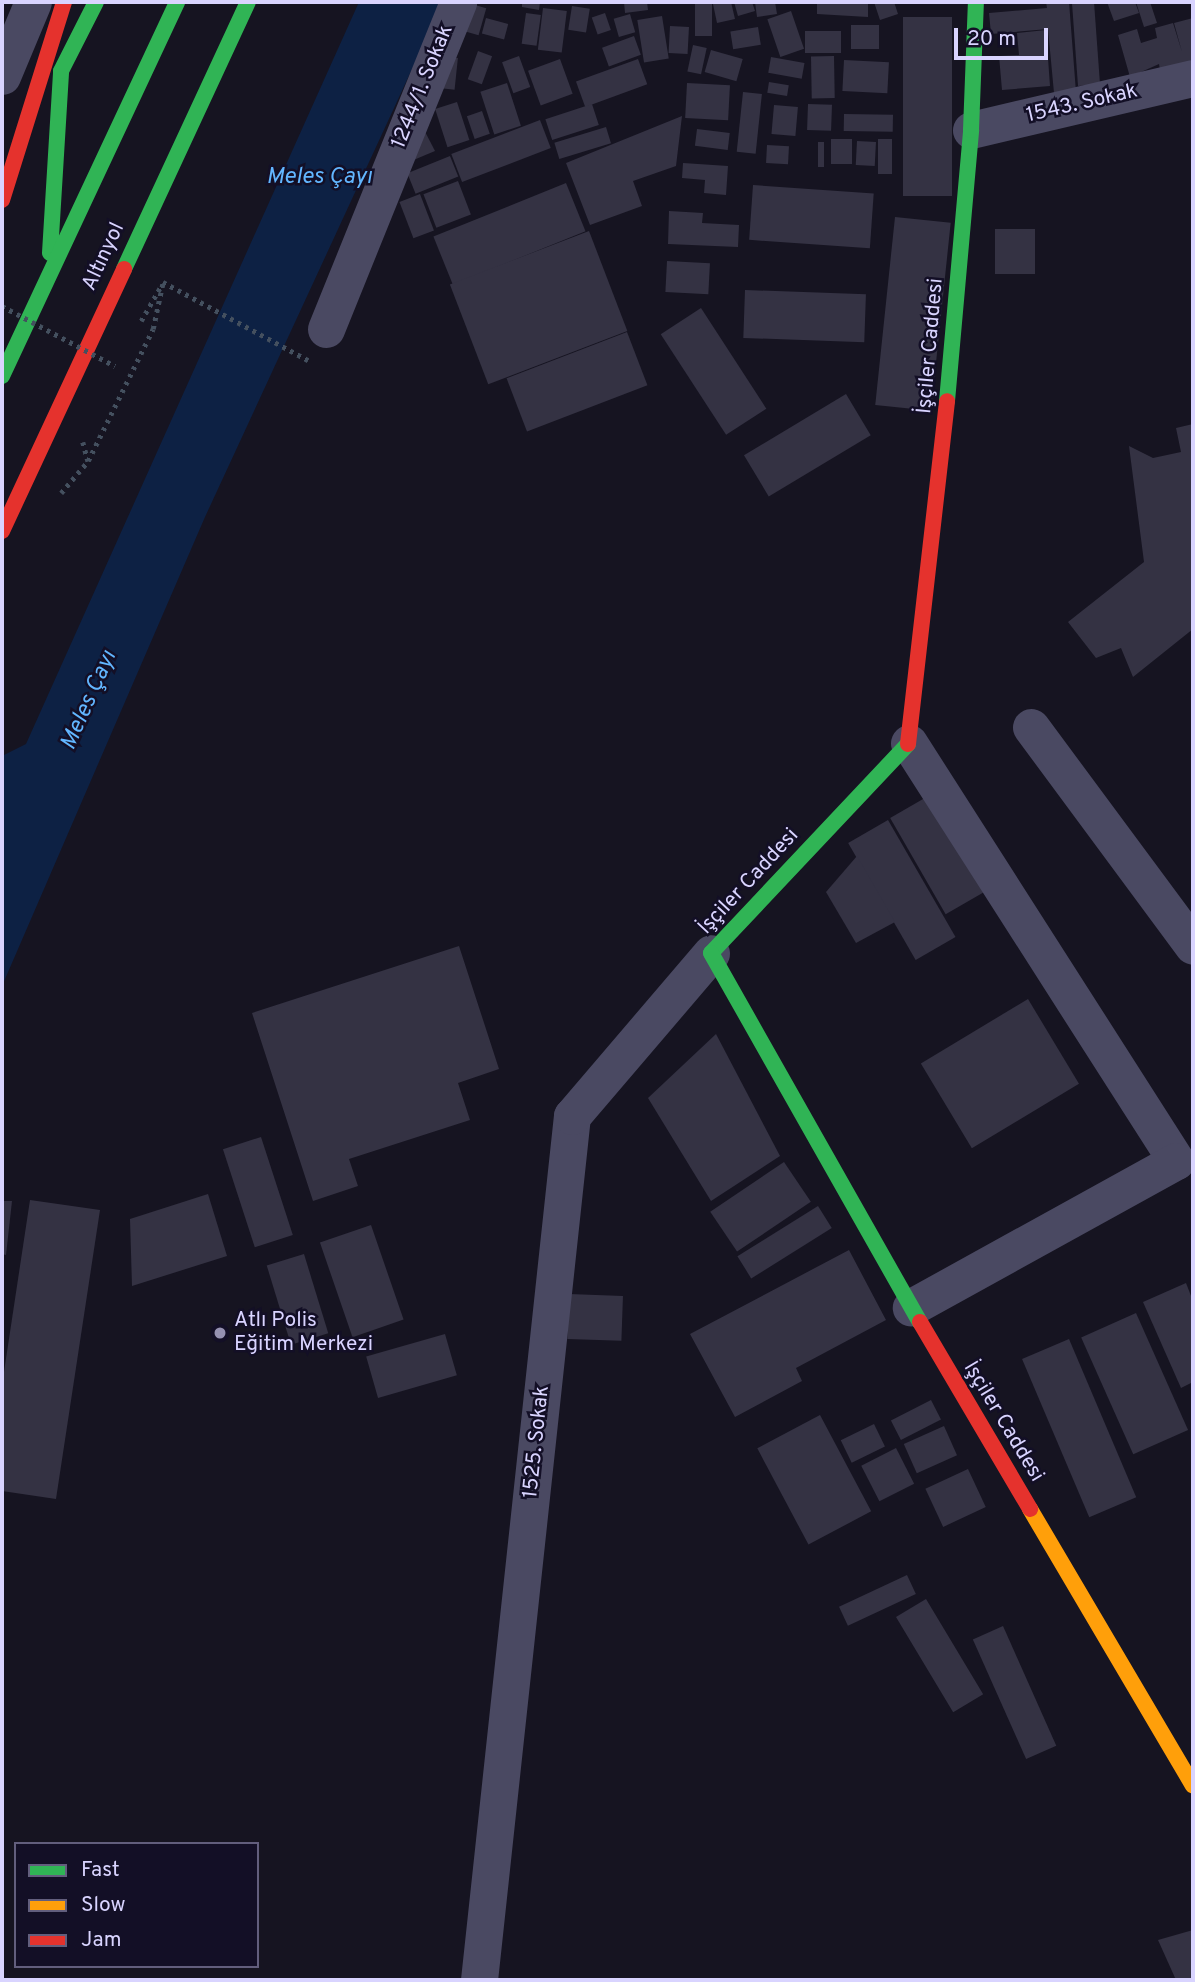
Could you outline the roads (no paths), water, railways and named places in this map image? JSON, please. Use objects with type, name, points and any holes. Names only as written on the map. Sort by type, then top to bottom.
[{"type":"main road","points":[[2,200],[31,99],[64,2]]},
{"type":"main road","points":[[11,116],[61,71],[96,2]]},
{"type":"main road","name":"Altınyol","points":[[2,376],[177,2]]},
{"type":"main road","name":"Altınyol","points":[[2,531],[248,2]]},
{"type":"main road","name":"İşçiler Caddesi","points":[[976,2],[971,130],[945,427],[909,743],[711,953],[911,1307],[1193,1786]]},
{"type":"main road","points":[[48,276],[61,71]]},
{"type":"street","points":[[2,76],[33,2]]},
{"type":"street","name":"1244/1. Sokak","points":[[326,329],[458,2]]},
{"type":"street","name":"1543. Sokak","points":[[971,130],[1193,78]]},
{"type":"street","points":[[1031,727],[1193,946]]},
{"type":"street","points":[[909,743],[1176,1161],[911,1307]]},
{"type":"street","name":"1525. Sokak","points":[[479,1980],[572,1116],[711,953]]},
{"type":"water","name":"Meles Çayı","points":[[359,2],[443,2],[205,517],[2,986],[2,756],[26,744]]},
{"type":"place","name":"Atlı Polis Eğitim Merkezi","points":[[220,1333]]}]
